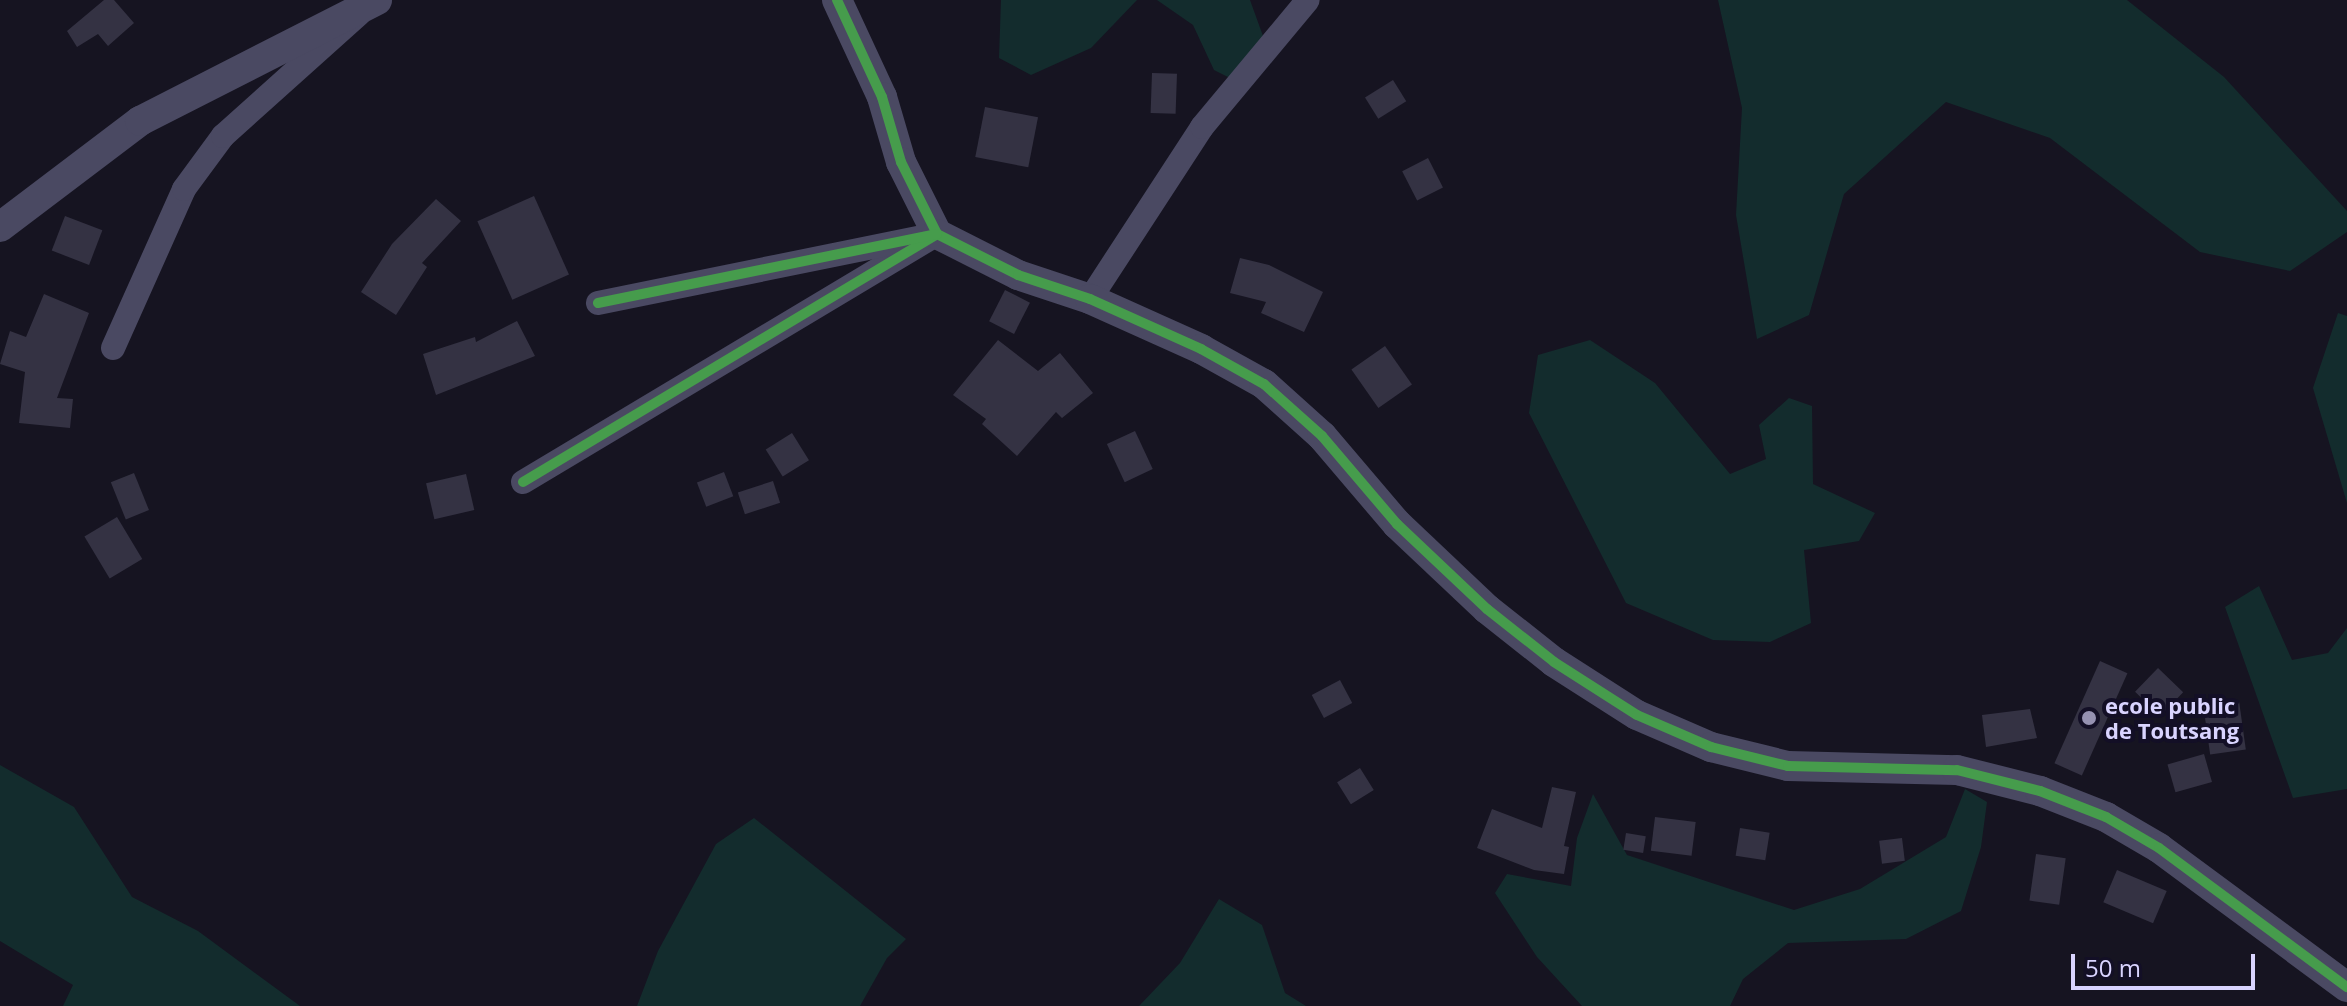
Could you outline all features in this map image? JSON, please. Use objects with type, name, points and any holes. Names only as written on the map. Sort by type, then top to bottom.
[{"type":"street","points":[[837,0],[882,97],[901,162],[937,234],[1018,275],[1090,299],[1201,349],[1264,384],[1322,436],[1397,524],[1487,609],[1554,662],[1637,715],[1711,747],[1788,766],[1957,770],[2040,791],[2106,817],[2159,848],[2347,987]]},
{"type":"street","points":[[1090,299],[1202,127],[1308,0]]},
{"type":"street","points":[[0,227],[140,121],[373,2]]},
{"type":"street","points":[[113,348],[156,242],[184,189],[223,136],[304,68],[373,2]]},
{"type":"street","points":[[598,303],[937,234]]},
{"type":"street","points":[[523,482],[937,234]]},
{"type":"green space","points":[[1001,0],[1137,0],[1091,48],[1031,75],[999,58]]},
{"type":"green space","points":[[1157,0],[1250,0],[1263,36],[1236,81],[1214,70],[1193,25]]},
{"type":"green space","points":[[1718,0],[2127,0],[2224,77],[2347,211],[2347,232],[2290,271],[2200,252],[2050,138],[1946,102],[1844,194],[1809,315],[1757,339],[1736,215],[1742,108]]},
{"type":"green space","points":[[2338,313],[2347,316],[2347,503],[2313,388]]},
{"type":"green space","points":[[1590,340],[1655,383],[1730,474],[1766,459],[1759,425],[1789,398],[1812,406],[1813,484],[1875,513],[1859,541],[1804,550],[1811,623],[1770,642],[1713,640],[1626,603],[1529,413],[1538,355]]},
{"type":"green space","points":[[2259,586],[2292,660],[2328,653],[2347,628],[2347,789],[2293,798],[2225,607]]},
{"type":"green space","points":[[0,765],[74,807],[132,897],[198,931],[300,1006],[63,1006],[73,985],[0,941]]},
{"type":"green space","points":[[1965,789],[1987,802],[1981,847],[1961,911],[1906,939],[1788,943],[1743,979],[1730,1006],[1582,1006],[1537,957],[1495,893],[1507,874],[1571,886],[1577,838],[1593,794],[1627,855],[1794,910],[1860,889],[1946,837]]},
{"type":"green space","points":[[754,818],[906,939],[887,958],[860,1006],[637,1006],[658,951],[716,844]]},
{"type":"green space","points":[[1219,899],[1262,925],[1285,993],[1306,1006],[1139,1006],[1180,963]]},
{"type":"building","points":[[104,0],[114,0],[134,23],[108,46],[98,34],[77,47],[67,31]]},
{"type":"building","points":[[1152,73],[1177,74],[1176,114],[1151,113]]},
{"type":"building","points":[[1393,80],[1406,101],[1378,119],[1365,97]]},
{"type":"building","points":[[985,107],[1038,117],[1028,167],[975,157]]},
{"type":"building","points":[[1428,158],[1443,187],[1417,201],[1402,171]]},
{"type":"building","points":[[534,196],[569,275],[512,300],[477,221]]},
{"type":"building","points":[[436,199],[461,221],[422,263],[427,267],[396,315],[361,292],[392,244]]},
{"type":"building","points":[[65,216],[102,230],[89,265],[52,251]]},
{"type":"building","points":[[1240,258],[1269,265],[1323,292],[1304,332],[1261,313],[1266,302],[1230,293]]},
{"type":"building","points":[[1005,290],[1030,303],[1014,334],[989,321]]},
{"type":"building","points":[[44,294],[89,313],[57,398],[73,399],[70,428],[19,423],[25,372],[0,364],[10,331],[26,337]]},
{"type":"building","points":[[517,321],[535,356],[436,395],[423,354],[475,337],[476,342]]},
{"type":"building","points":[[998,340],[1038,371],[1060,353],[1093,393],[1062,418],[1056,412],[1017,456],[982,424],[986,419],[953,395]]},
{"type":"building","points":[[1385,346],[1412,385],[1378,408],[1351,370]]},
{"type":"building","points":[[1135,431],[1153,469],[1125,482],[1107,444]]},
{"type":"building","points":[[792,433],[809,460],[783,477],[766,449]]},
{"type":"building","points":[[724,472],[733,496],[706,507],[697,482]]},
{"type":"building","points":[[134,473],[149,510],[126,519],[111,482]]},
{"type":"building","points":[[466,474],[474,510],[434,519],[426,483]]},
{"type":"building","points":[[773,481],[780,503],[745,514],[738,492]]},
{"type":"building","points":[[117,517],[142,559],[110,579],[84,537]]},
{"type":"building","name":"ecole public de Toutsang","points":[[2100,661],[2127,673],[2082,776],[2054,763]]},
{"type":"building","points":[[2158,668],[2183,692],[2160,716],[2135,692]]},
{"type":"building","points":[[1340,680],[1352,703],[1324,718],[1312,695]]},
{"type":"building","points":[[2239,701],[2246,750],[2210,755],[2203,706]]},
{"type":"building","points":[[2030,709],[2037,738],[1986,747],[1982,715]]},
{"type":"building","points":[[2204,754],[2212,782],[2175,792],[2167,764]]},
{"type":"building","points":[[1360,768],[1374,790],[1351,804],[1337,782]]},
{"type":"building","points":[[1552,787],[1576,792],[1564,846],[1569,847],[1564,874],[1534,870],[1477,848],[1492,809],[1542,828]]},
{"type":"building","points":[[1655,817],[1696,822],[1692,856],[1651,851]]},
{"type":"building","points":[[1740,828],[1770,833],[1765,860],[1736,856]]},
{"type":"building","points":[[1626,833],[1646,836],[1643,853],[1623,850]]},
{"type":"building","points":[[1902,838],[1905,861],[1882,864],[1879,841]]},
{"type":"building","points":[[2036,854],[2066,858],[2059,905],[2029,901]]},
{"type":"building","points":[[2117,870],[2167,891],[2153,923],[2103,902]]},
{"type":"cycle path","points":[[837,0],[882,97],[901,162],[937,234],[1018,275],[1090,299],[1201,349],[1264,384],[1322,436],[1397,524],[1487,609],[1554,662],[1637,715],[1711,747],[1788,766],[1957,770],[2040,791],[2106,817],[2159,848],[2347,987]]},
{"type":"cycle path","points":[[523,482],[937,234],[598,303]]},
{"type":"place","name":"ecole public de Toutsang","points":[[2089,718]]}]
